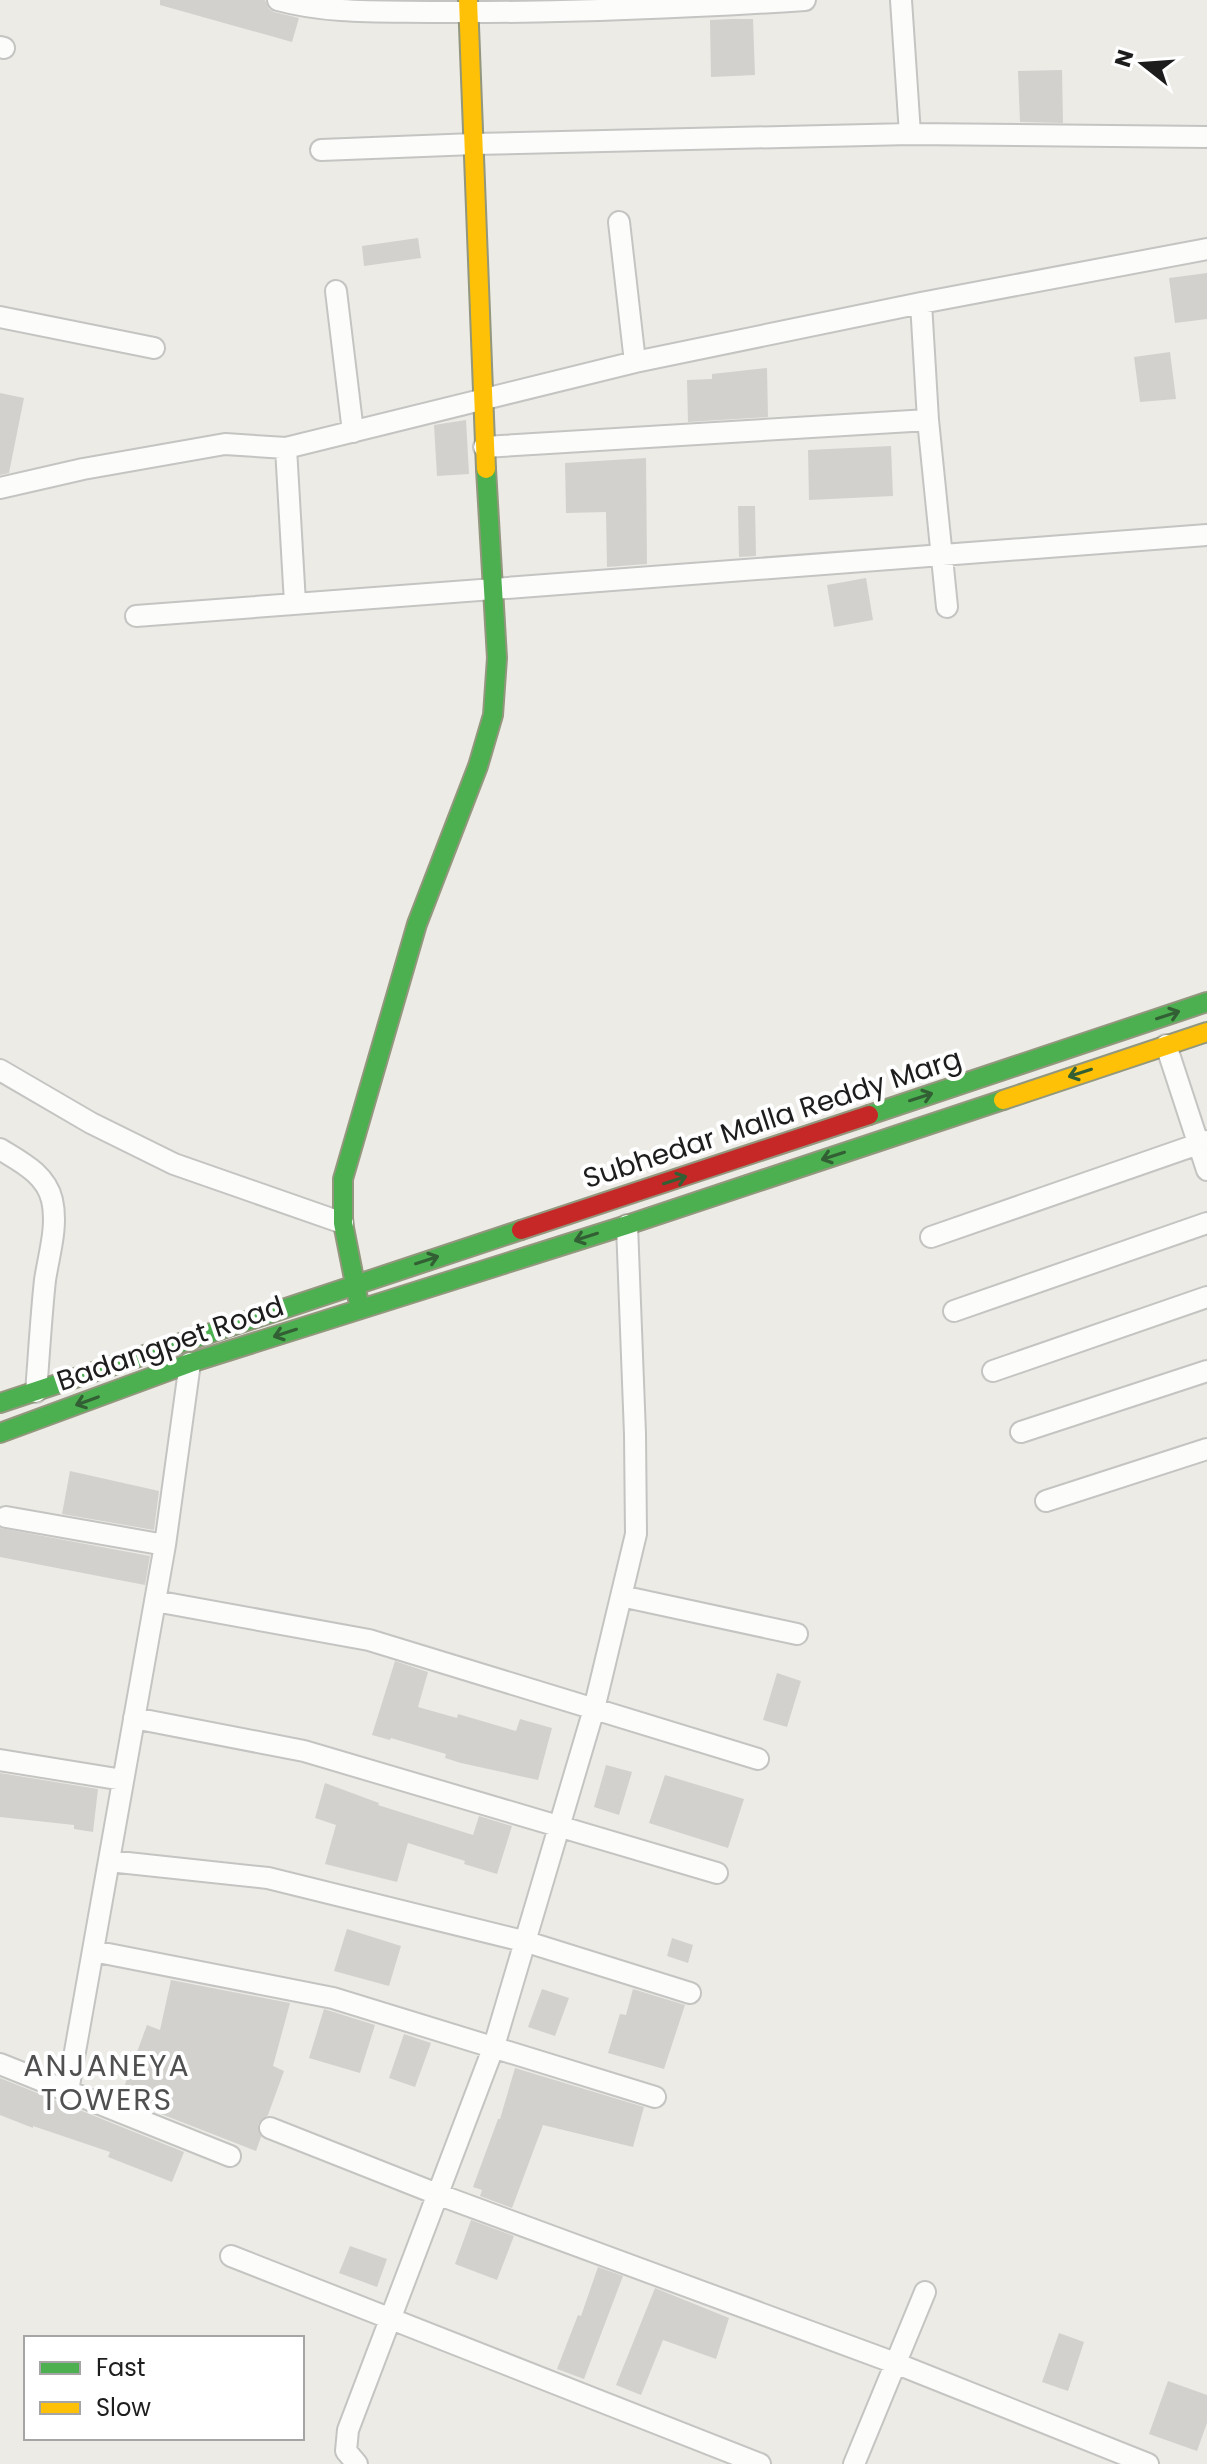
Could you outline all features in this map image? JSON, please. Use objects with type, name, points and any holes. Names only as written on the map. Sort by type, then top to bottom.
[{"type":"main road","points":[[360,1309],[343,1223],[343,1179],[417,924],[478,766],[493,715],[497,658],[484,447],[468,6]]},
{"type":"main road","name":"Subhedar Malla Reddy Marg","points":[[353,1284],[1207,1002]]},
{"type":"main road","name":"Subhedar Malla Reddy Marg","points":[[360,1309],[627,1225],[1207,1032]]},
{"type":"main road","name":"Badangpet Road","points":[[0,1403],[353,1284]]},
{"type":"main road","name":"Badangpet Road","points":[[0,1433],[190,1363],[360,1309]]},
{"type":"street","points":[[278,0],[306,7],[624,5],[805,0]]},
{"type":"street","points":[[901,0],[910,134]]},
{"type":"street","points":[[321,150],[910,134],[1207,137]]},
{"type":"street","points":[[619,222],[635,362]]},
{"type":"street","points":[[0,488],[83,469],[225,444],[286,448],[635,362],[921,303],[1207,249]]},
{"type":"street","points":[[336,291],[353,432]]},
{"type":"street","points":[[921,303],[928,420],[947,607]]},
{"type":"street","points":[[0,317],[154,348]]},
{"type":"street","points":[[484,447],[928,420]]},
{"type":"street","points":[[286,448],[295,603]]},
{"type":"street","points":[[136,616],[1207,535]]},
{"type":"street","points":[[1166,1045],[1203,1143],[1207,1170]]},
{"type":"street","points":[[0,1070],[91,1123],[174,1164],[343,1223]]},
{"type":"street","points":[[931,1237],[1203,1143]]},
{"type":"street","points":[[0,1149],[42,1179],[52,1199],[54,1228],[45,1281],[36,1392]]},
{"type":"street","points":[[954,1311],[1207,1223]]},
{"type":"street","points":[[357,2464],[346,2451],[345,2441],[494,2046],[594,1709],[636,1534],[627,1225]]},
{"type":"street","points":[[993,1371],[1207,1297]]},
{"type":"street","points":[[68,2091],[165,1545],[190,1363]]},
{"type":"street","points":[[1021,1432],[1207,1371]]},
{"type":"street","points":[[1046,1501],[1207,1449]]},
{"type":"street","points":[[6,1517],[165,1545]]},
{"type":"street","points":[[621,1596],[797,1634]]},
{"type":"street","points":[[155,1601],[369,1640],[758,1759]]},
{"type":"street","points":[[134,1718],[304,1751],[717,1873]]},
{"type":"street","points":[[0,1760],[123,1780]]},
{"type":"street","points":[[109,1861],[268,1878],[527,1942],[690,1993]]},
{"type":"street","points":[[93,1951],[333,1998],[655,2097]]},
{"type":"street","points":[[0,2064],[230,2156]]},
{"type":"street","points":[[270,2128],[437,2194],[895,2363],[1148,2464]]},
{"type":"street","points":[[231,2256],[760,2464]]},
{"type":"street","points":[[854,2464],[925,2292]]},
{"type":"building","points":[[160,0],[265,0],[274,12],[299,18],[292,42],[160,5]]},
{"type":"building","points":[[753,19],[755,75],[711,77],[710,20]]},
{"type":"building","points":[[1062,70],[1063,123],[1020,122],[1018,71]]},
{"type":"building","points":[[418,238],[421,258],[364,266],[362,246]]},
{"type":"building","points":[[1207,273],[1207,319],[1175,323],[1169,278]]},
{"type":"building","points":[[1170,352],[1176,399],[1140,402],[1134,357]]},
{"type":"building","points":[[767,368],[768,417],[688,422],[687,380],[712,379],[712,374]]},
{"type":"building","points":[[0,393],[24,398],[9,473],[0,475]]},
{"type":"building","points":[[466,420],[469,474],[437,476],[434,425]]},
{"type":"building","points":[[891,446],[893,496],[809,500],[808,450]]},
{"type":"building","points":[[646,458],[647,564],[607,567],[606,512],[566,513],[565,463]]},
{"type":"building","points":[[738,506],[755,506],[756,556],[739,557]]},
{"type":"building","points":[[866,578],[873,620],[834,627],[827,585]]},
{"type":"building","points":[[70,1471],[159,1491],[154,1530],[62,1514]]},
{"type":"building","points":[[0,1528],[150,1556],[145,1585],[0,1557]]},
{"type":"building","points":[[395,1661],[428,1672],[418,1707],[457,1718],[458,1714],[516,1731],[520,1719],[552,1728],[538,1780],[461,1763],[445,1758],[446,1754],[372,1735]]},
{"type":"building","points":[[777,1673],[801,1681],[787,1727],[763,1720]]},
{"type":"building","points":[[606,1765],[632,1772],[619,1815],[594,1807]]},
{"type":"building","points":[[0,1773],[98,1789],[93,1832],[74,1829],[74,1825],[0,1817]]},
{"type":"building","points":[[665,1775],[744,1799],[728,1848],[649,1823]]},
{"type":"building","points":[[325,1783],[378,1805],[473,1835],[479,1816],[512,1826],[497,1874],[408,1843],[397,1882],[325,1864],[336,1825],[315,1818]]},
{"type":"building","points":[[347,1929],[401,1946],[389,1986],[334,1971]]},
{"type":"building","points":[[672,1938],[693,1945],[688,1963],[667,1956]]},
{"type":"building","points":[[171,1980],[290,2003],[273,2066],[284,2071],[268,2115],[258,2124],[261,2137],[256,2151],[120,2098],[147,2025],[160,2030]]},
{"type":"building","points":[[542,1989],[569,1998],[555,2036],[528,2027]]},
{"type":"building","points":[[633,1989],[685,2005],[664,2069],[608,2053],[620,2014],[626,2015]]},
{"type":"building","points":[[324,2009],[375,2025],[360,2073],[309,2058]]},
{"type":"building","points":[[404,2034],[431,2043],[415,2087],[389,2078]]},
{"type":"building","points":[[515,2068],[644,2107],[633,2147],[543,2125],[512,2208],[480,2196],[482,2190],[473,2187],[500,2119]]},
{"type":"building","points":[[0,2078],[184,2152],[172,2182],[108,2157],[110,2152],[0,2115]]},
{"type":"building","points":[[471,2220],[514,2236],[497,2280],[455,2264]]},
{"type":"building","points":[[350,2246],[387,2259],[377,2287],[339,2273]]},
{"type":"building","points":[[598,2267],[623,2276],[584,2379],[557,2369],[578,2315],[581,2316]]},
{"type":"building","points":[[655,2288],[729,2318],[716,2359],[663,2340],[641,2395],[616,2385]]},
{"type":"building","points":[[1059,2333],[1084,2342],[1068,2391],[1042,2382]]},
{"type":"building","points":[[1168,2381],[1207,2395],[1207,2423],[1197,2451],[1149,2434]]},
{"type":"traffic: fast","points":[[360,1309],[343,1223],[343,1179],[417,924],[478,766],[493,715],[497,658],[486,469]]},
{"type":"traffic: fast","points":[[869,1115],[1207,1002]]},
{"type":"traffic: fast","points":[[0,1433],[190,1363],[627,1225],[1003,1100]]},
{"type":"traffic: fast","points":[[0,1403],[521,1230]]},
{"type":"traffic: slow","points":[[468,0],[486,469]]},
{"type":"traffic: slow","points":[[1003,1100],[1207,1032]]},
{"type":"traffic: jam","points":[[521,1230],[869,1115]]},
{"type":"district","name":"ANJANEYA TOWERS","points":[[107,2083]]}]
